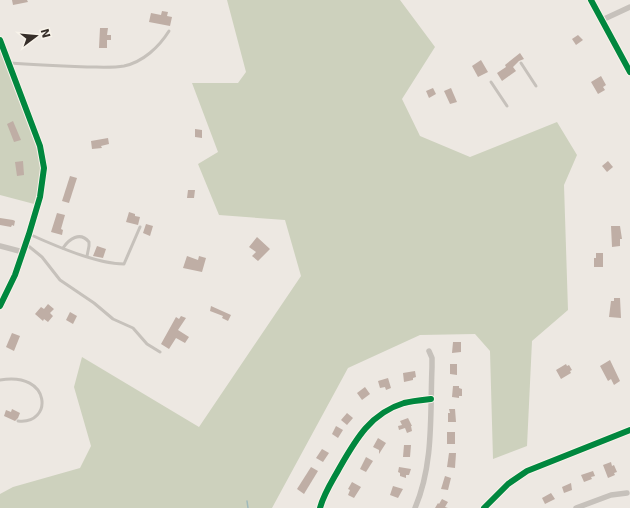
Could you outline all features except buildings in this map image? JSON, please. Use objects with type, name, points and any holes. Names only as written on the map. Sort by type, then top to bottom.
[{"type":"street","points":[[591,0],[630,72]]},
{"type":"street","points":[[602,20],[630,7]]},
{"type":"street","points":[[0,40],[38,141],[43,157],[44,168],[40,197],[26,244],[15,275],[0,306]]},
{"type":"street","points":[[0,246],[23,252]]},
{"type":"street","points":[[415,508],[422,489],[429,454],[432,358],[429,351]]},
{"type":"street","points":[[320,508],[325,493],[366,426],[375,418],[393,407],[431,399]]},
{"type":"street","points":[[484,508],[508,484],[527,471],[630,430]]},
{"type":"street","points":[[576,508],[611,495],[627,494]]},
{"type":"lane","points":[[8,63],[49,66],[124,66],[151,52],[162,42],[169,31]]},
{"type":"lane","points":[[521,62],[536,86]]},
{"type":"lane","points":[[491,82],[507,106]]},
{"type":"lane","points":[[29,234],[87,256],[124,264],[140,227]]},
{"type":"lane","points":[[63,248],[71,239],[79,237],[83,238],[89,242],[87,256]]},
{"type":"lane","points":[[26,244],[42,256],[63,282],[94,303],[112,319],[134,328],[147,344],[160,352]]},
{"type":"lane","points":[[0,380],[11,379],[29,382],[38,388],[42,403],[40,411],[29,420],[18,420]]},
{"type":"green space","points":[[227,0],[400,0],[435,47],[402,99],[420,136],[470,157],[557,122],[577,155],[564,185],[568,310],[532,341],[527,446],[493,459],[490,351],[475,334],[420,335],[348,368],[272,508],[0,508],[0,494],[13,487],[80,468],[91,446],[74,387],[82,357],[199,427],[301,276],[285,220],[219,215],[198,164],[218,152],[192,83],[238,83],[246,72]]},
{"type":"green space","points":[[0,40],[43,157],[38,205],[0,195]]},
{"type":"waterway","points":[[247,501],[248,508]]},
{"type":"cycle path","points":[[591,0],[630,72]]},
{"type":"cycle path","points":[[0,40],[40,146],[44,168],[40,197],[29,234],[15,275],[0,306]]},
{"type":"cycle path","points":[[320,508],[326,492],[346,457],[359,437],[373,420],[392,407],[404,403],[431,399]]},
{"type":"cycle path","points":[[484,508],[508,484],[527,471],[630,430]]}]
